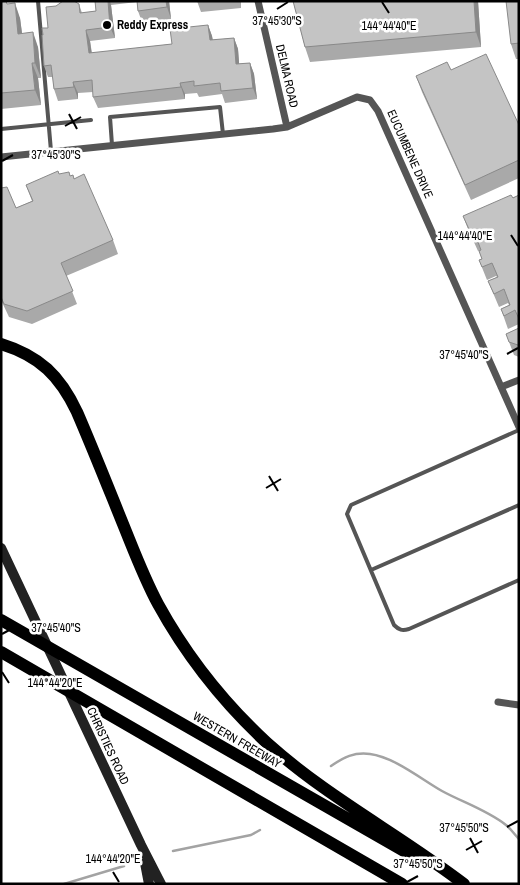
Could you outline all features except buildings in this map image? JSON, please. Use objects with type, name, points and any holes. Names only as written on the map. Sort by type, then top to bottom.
[{"type":"highway","points":[[1,344],[24,352],[34,358],[65,389],[77,412],[157,602],[176,636],[217,690],[268,743],[308,776],[427,856],[464,884]]},
{"type":"highway","name":"WESTERN FREEWAY","points":[[1,620],[459,884]]},
{"type":"highway","points":[[1,652],[402,884]]},
{"type":"main road","name":"CHRISTIES ROAD","points":[[1,548],[76,709],[161,884]]},
{"type":"main road","name":"CHRISTIES ROAD","points":[[141,845],[149,884]]},
{"type":"street","name":"DELMA ROAD","points":[[258,1],[287,126]]},
{"type":"street","name":"EUCUMBENE DRIVE","points":[[1,156],[287,126],[357,97],[370,100],[375,105],[519,428]]},
{"type":"street","points":[[501,387],[519,380]]},
{"type":"street","points":[[498,702],[519,705]]},
{"type":"lane","points":[[38,1],[51,152]]},
{"type":"lane","points":[[112,145],[110,117],[220,107],[223,134]]},
{"type":"lane","points":[[1,129],[91,120]]},
{"type":"lane","points":[[519,428],[351,505],[347,514],[394,625],[398,629],[403,630],[519,580]]},
{"type":"lane","points":[[371,570],[519,505]]},
{"type":"waterway","points":[[331,766],[345,758],[359,754],[370,754],[388,759],[442,791],[491,815],[506,825],[519,839]]},
{"type":"waterway","points":[[173,851],[251,835],[260,830]]},
{"type":"waterway","points":[[64,884],[124,866]]},
{"type":"place","name":"Reddy Express","points":[[107,25]]}]
